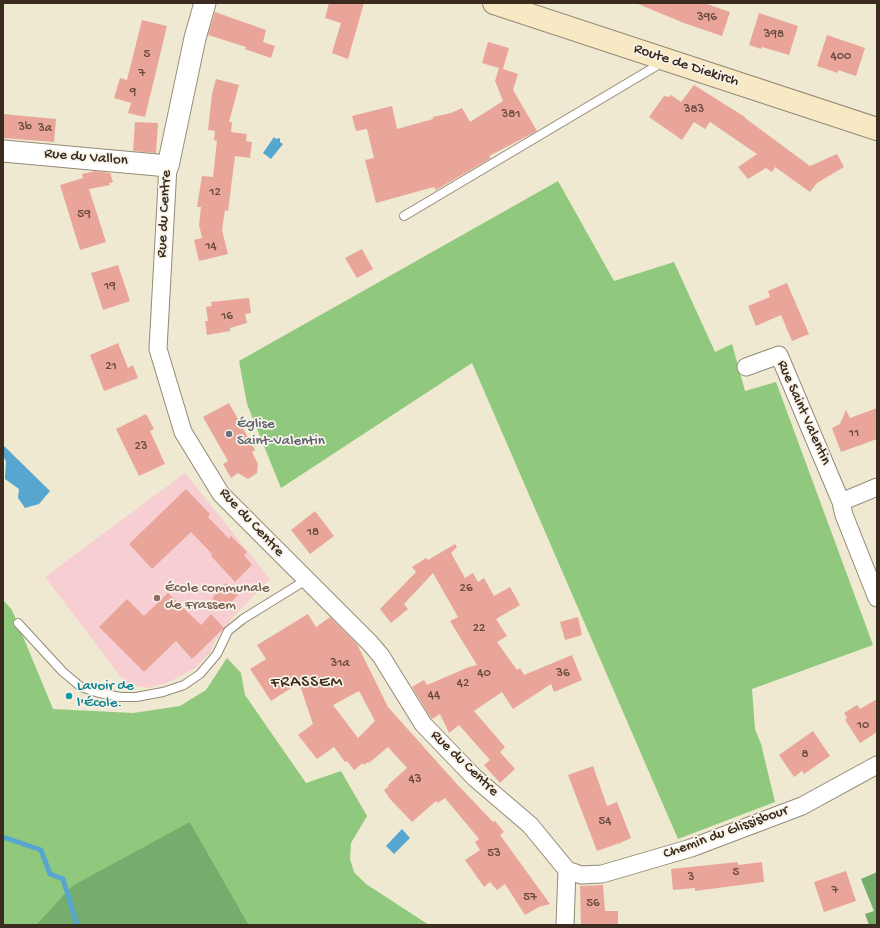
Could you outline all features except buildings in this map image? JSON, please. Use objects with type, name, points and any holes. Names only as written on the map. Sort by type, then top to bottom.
[{"type":"main road","name":"Route de Diekirch","points":[[494,3],[877,129]]},
{"type":"street","name":"Rue du Centre","points":[[205,3],[168,166],[158,349],[183,432],[221,494],[370,643],[381,656],[423,724],[475,778],[530,825],[567,870]]},
{"type":"street","name":"Rue du Vallon","points":[[3,151],[168,166]]},
{"type":"street","name":"Rue Saint Valentin","points":[[746,367],[779,355],[841,502],[844,515],[877,598]]},
{"type":"street","points":[[841,502],[877,487]]},
{"type":"street","name":"Chemin du Glissisbour","points":[[567,870],[581,875],[602,874],[691,848],[802,806],[877,765]]},
{"type":"street","points":[[565,925],[567,870]]},
{"type":"lane","points":[[404,216],[668,60]]},
{"type":"lane","points":[[18,623],[63,672],[81,687],[121,697],[136,697],[163,692],[184,685],[200,674],[217,654],[228,631],[243,619],[306,580]]},
{"type":"shaded area","name":"École communale de Frassem","points":[[185,473],[270,579],[234,616],[214,642],[210,653],[195,668],[169,682],[148,688],[127,685],[45,577]]},
{"type":"green space","points":[[558,181],[614,281],[674,262],[715,352],[732,344],[745,391],[776,382],[873,645],[752,689],[755,729],[761,744],[775,802],[678,839],[472,363],[281,488],[247,404],[239,361]]},
{"type":"green space","points":[[3,600],[12,610],[53,709],[133,713],[180,706],[206,690],[227,658],[241,673],[245,695],[306,783],[341,771],[367,816],[351,843],[350,859],[354,872],[366,884],[429,925],[249,925],[190,822],[39,922],[39,925],[3,925]]},
{"type":"green space","points":[[190,822],[249,925],[39,925],[38,923],[72,886]]},
{"type":"green space","points":[[877,872],[877,925],[869,925],[865,914],[874,911],[861,879]]},
{"type":"water","points":[[274,137],[276,139],[280,138],[280,142],[283,144],[271,159],[263,153]]},
{"type":"water","points":[[3,445],[50,491],[39,504],[25,508],[18,498],[19,489],[5,479],[6,461],[3,456]]},
{"type":"water","points":[[402,829],[410,838],[394,854],[386,846]]},
{"type":"waterway","points":[[3,837],[41,850],[50,874],[63,879],[77,925]]},
{"type":"place","name":"Église Saint-Valentin","points":[[229,434]]},
{"type":"place","name":"École communale de Frassem","points":[[157,598]]},
{"type":"place","name":"Lavoir de l'École.","points":[[69,696]]},
{"type":"district","name":"FRASSEM","points":[[307,683]]}]
